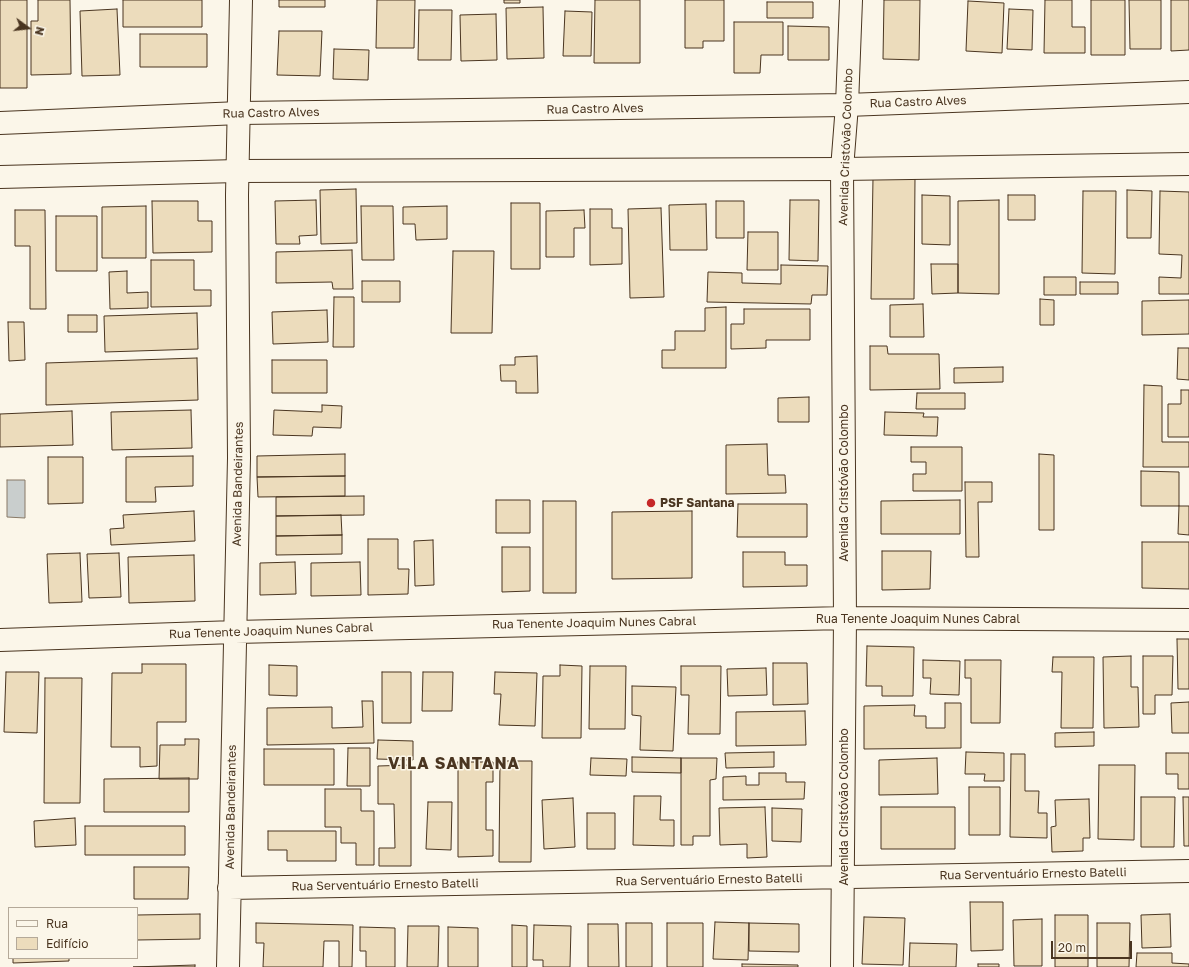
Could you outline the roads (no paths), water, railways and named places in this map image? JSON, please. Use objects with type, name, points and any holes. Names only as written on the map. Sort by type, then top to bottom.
[{"type":"street","name":"Avenida Bandeirantes","points":[[228,967],[239,458],[238,171],[241,0]]},
{"type":"street","name":"Avenida Cristóvão Colombo","points":[[842,967],[845,618],[842,169],[847,105],[851,0]]},
{"type":"street","name":"Rua Castro Alves","points":[[0,123],[240,113],[847,105],[1189,92]]},
{"type":"street","points":[[0,177],[238,171],[842,169],[1189,164]]},
{"type":"street","name":"Rua Tenente Joaquim Nunes Cabral","points":[[0,640],[235,632],[845,618],[1189,620]]},
{"type":"street","name":"Rua Serventuário Ernesto Batelli","points":[[229,888],[1189,871]]},
{"type":"place","name":"PSF Santana","points":[[651,503]]},
{"type":"district","name":"VILA SANTANA","points":[[454,764]]}]
